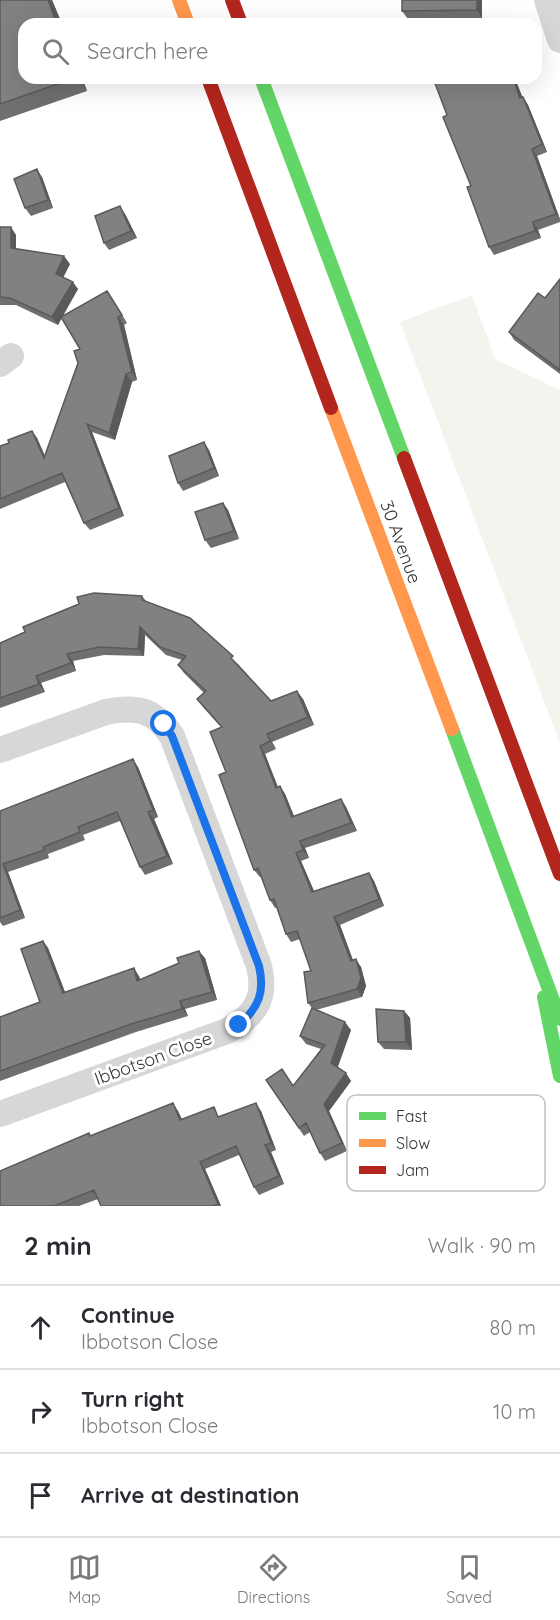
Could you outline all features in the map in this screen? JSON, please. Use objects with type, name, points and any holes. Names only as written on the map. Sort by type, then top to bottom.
[{"type":"main road","points":[[179,0],[186,18]]},
{"type":"main road","points":[[232,0],[239,18]]},
{"type":"main road","name":"30 Avenue","points":[[210,84],[560,1019]]},
{"type":"main road","name":"30 Avenue","points":[[263,84],[560,874]]},
{"type":"main road","points":[[536,954],[560,1076]]},
{"type":"street","points":[[548,0],[560,40]]},
{"type":"street","name":"Ibbotson Close","points":[[0,750],[106,712],[123,709],[153,715],[164,724],[172,736],[259,966],[262,981],[257,1003],[251,1014],[239,1025],[0,1114]]},
{"type":"shaded area","points":[[472,295],[495,359],[560,390],[560,743],[400,322]]},
{"type":"building","points":[[0,0],[48,0],[55,18],[18,18],[18,84],[58,84],[0,104]]},
{"type":"building","points":[[402,0],[477,0],[477,10],[402,11]]},
{"type":"building","points":[[435,84],[515,84],[520,98],[523,97],[542,144],[532,149],[556,214],[533,222],[535,231],[489,247],[467,187],[471,186],[443,117],[447,115]]},
{"type":"building","points":[[37,169],[48,200],[25,208],[14,179]]},
{"type":"building","points":[[120,206],[131,231],[104,243],[95,216]]},
{"type":"building","points":[[0,227],[11,227],[11,248],[64,256],[56,274],[73,282],[52,317],[10,298],[0,297]]},
{"type":"building","points":[[560,279],[560,370],[509,332],[538,293],[545,298]]},
{"type":"building","points":[[107,291],[122,315],[118,317],[132,372],[126,374],[109,433],[87,424],[119,508],[84,523],[62,473],[0,499],[0,446],[9,443],[8,440],[32,431],[44,458],[78,363],[74,351],[80,349],[61,317]]},
{"type":"building","points":[[204,442],[214,468],[178,483],[169,456]]},
{"type":"building","points":[[223,503],[234,531],[205,540],[195,512]]},
{"type":"building","points":[[94,593],[142,596],[142,600],[190,618],[233,656],[231,658],[271,701],[297,691],[308,717],[267,734],[270,741],[260,746],[276,788],[280,786],[292,817],[341,799],[351,823],[300,841],[303,850],[296,853],[312,892],[369,873],[379,899],[334,917],[351,961],[356,959],[361,978],[357,989],[308,1003],[304,972],[311,971],[297,931],[286,934],[274,899],[270,900],[258,868],[254,870],[219,775],[226,772],[210,732],[222,727],[197,699],[206,691],[178,665],[186,656],[160,647],[140,627],[138,649],[99,647],[67,654],[71,663],[36,676],[39,684],[0,698],[0,643],[25,632],[23,627],[79,604],[77,597]]},
{"type":"building","points":[[133,759],[153,810],[148,812],[167,856],[140,867],[117,812],[78,827],[80,832],[43,847],[44,850],[3,864],[20,910],[0,918],[0,811]]},
{"type":"building","points":[[43,941],[63,993],[134,968],[137,981],[179,963],[177,958],[199,951],[212,992],[180,1001],[182,1009],[131,1024],[0,1071],[0,1017],[40,1002],[21,949]]},
{"type":"building","points":[[312,1008],[345,1022],[331,1063],[346,1073],[324,1104],[342,1143],[320,1153],[306,1123],[299,1128],[266,1080],[282,1069],[293,1086],[325,1045],[300,1036]]},
{"type":"building","points":[[376,1009],[404,1011],[406,1042],[378,1042]]},
{"type":"building","points":[[173,1103],[180,1120],[214,1107],[218,1117],[256,1103],[271,1143],[265,1145],[279,1176],[254,1187],[236,1146],[200,1162],[218,1204],[213,1206],[101,1206],[94,1190],[54,1206],[0,1206],[0,1171],[89,1133],[90,1136]]},
{"type":"traffic: fast","points":[[263,84],[404,458]]},
{"type":"traffic: fast","points":[[452,729],[560,1019]]},
{"type":"traffic: fast","points":[[544,997],[560,1076]]},
{"type":"traffic: slow","points":[[179,0],[186,18]]},
{"type":"traffic: slow","points":[[331,408],[452,729]]},
{"type":"traffic: jam","points":[[232,0],[239,18]]},
{"type":"traffic: jam","points":[[210,84],[331,408]]},
{"type":"traffic: jam","points":[[404,458],[560,874]]},
{"type":"route","points":[[164,724],[172,736],[259,966],[262,981],[261,993],[251,1014],[239,1025]]}]
